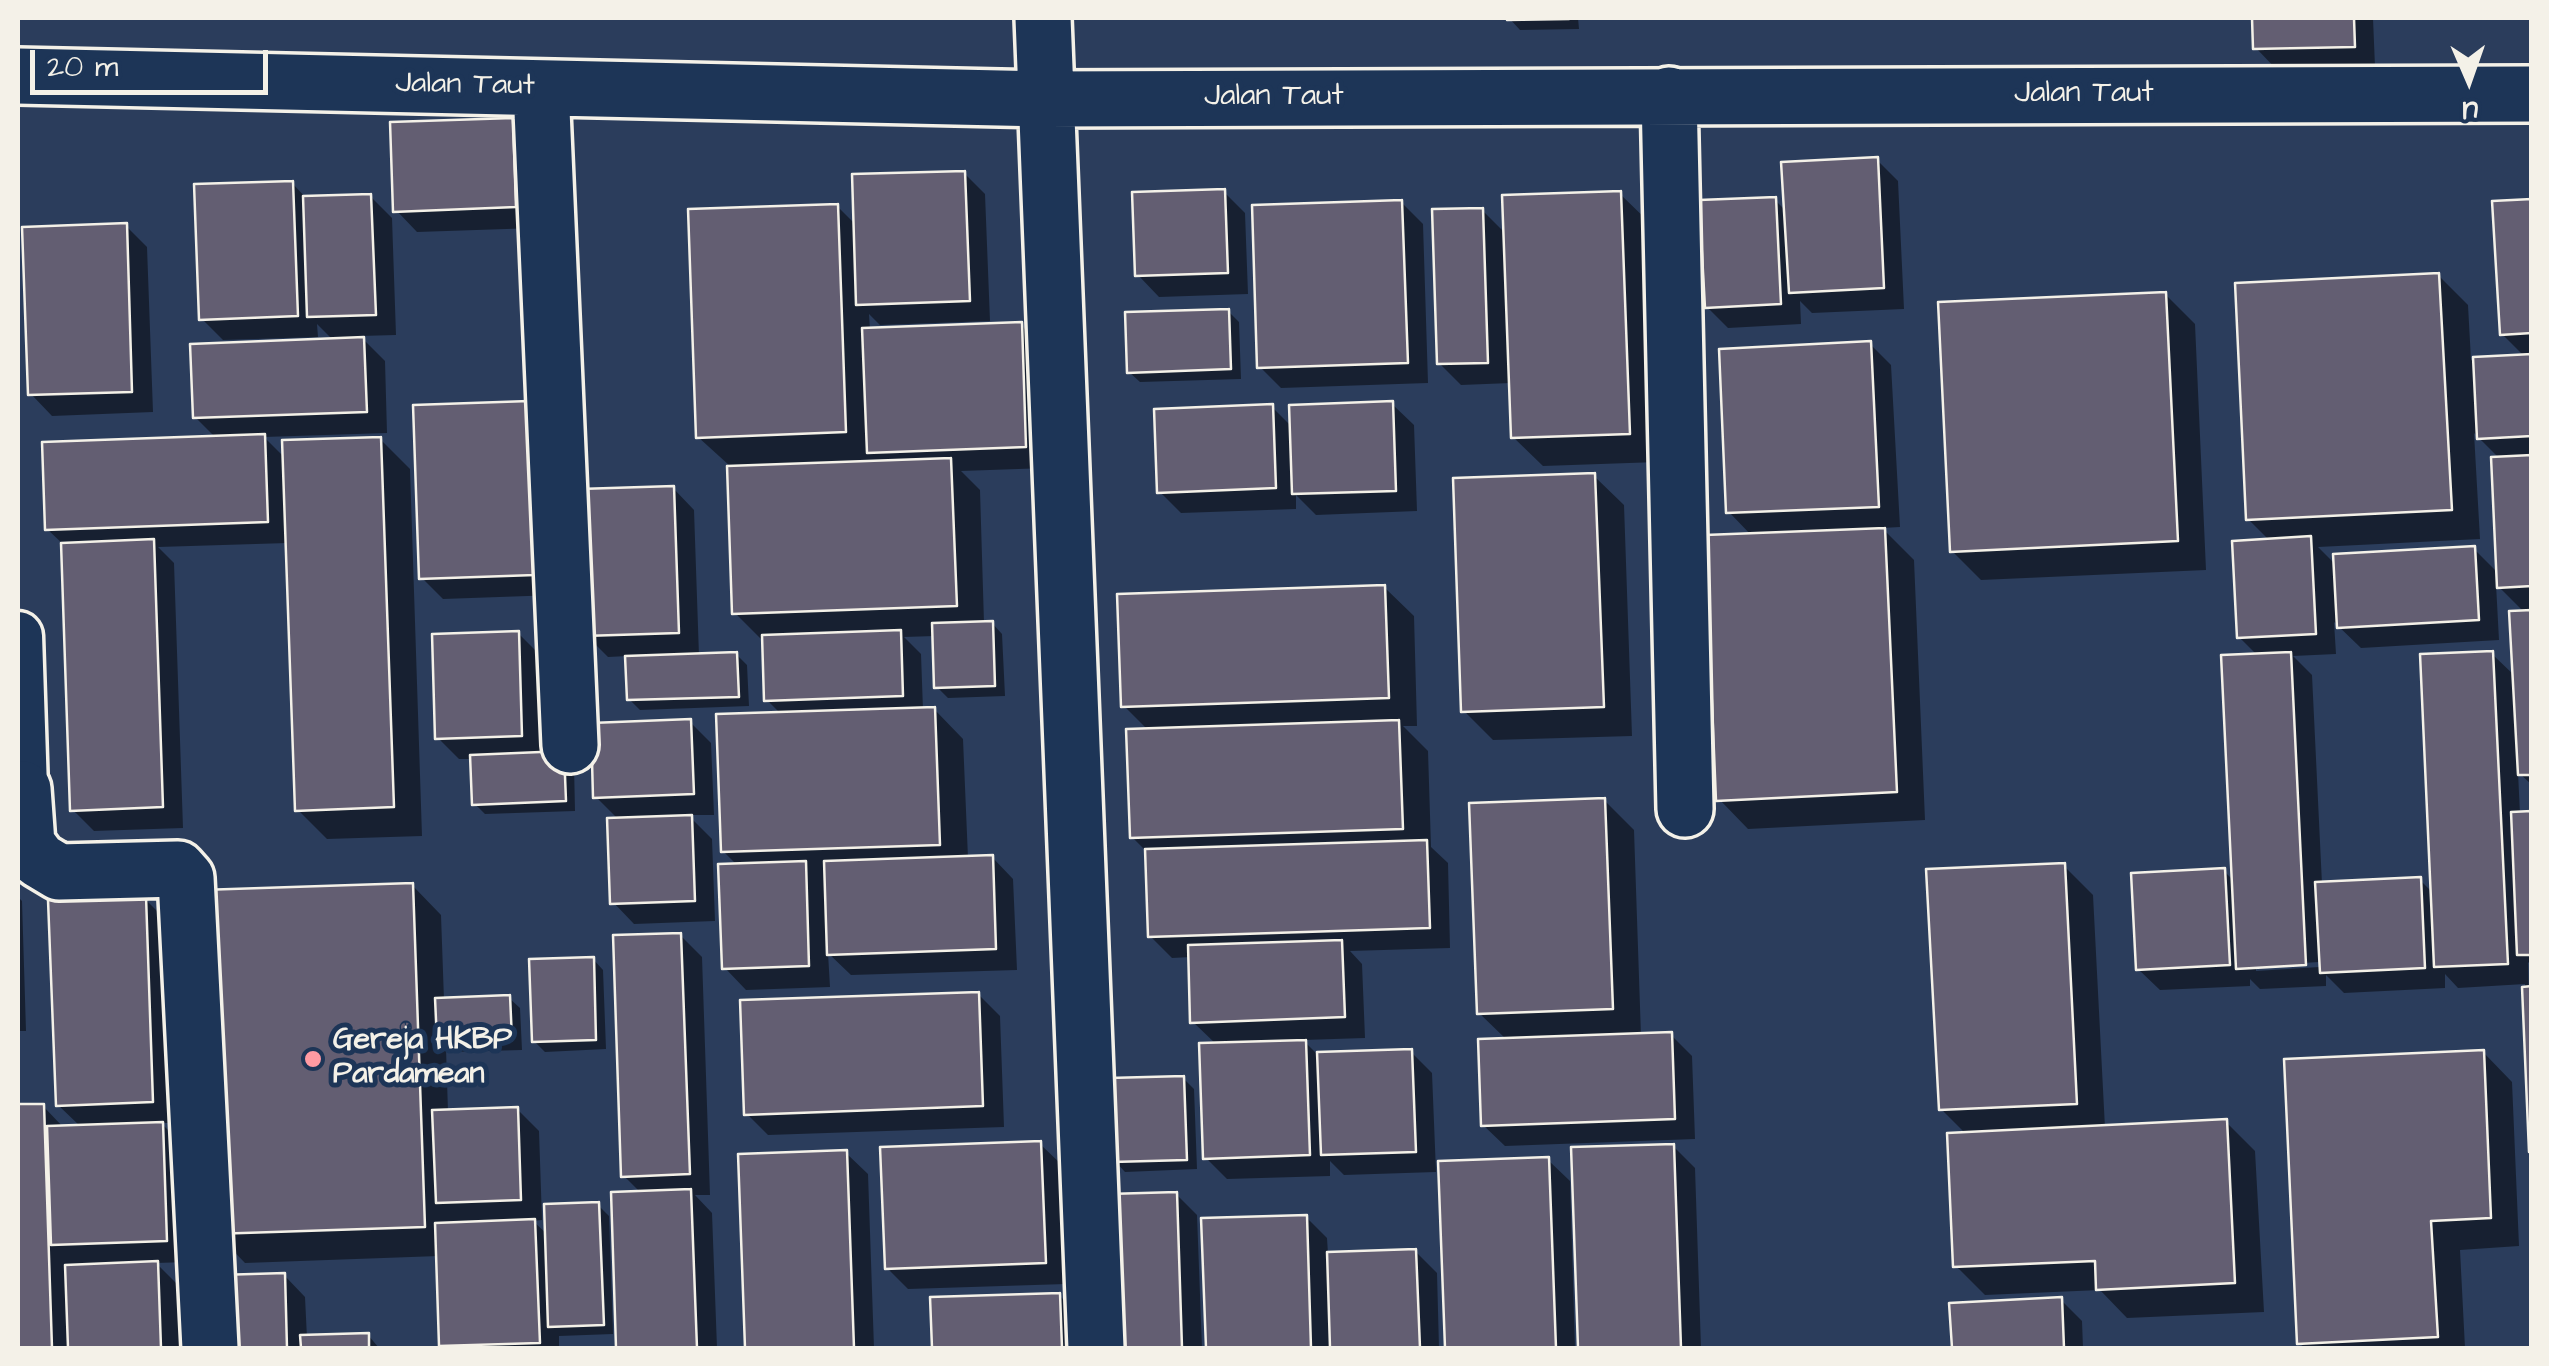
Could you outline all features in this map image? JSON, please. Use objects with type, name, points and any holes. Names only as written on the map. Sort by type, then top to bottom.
[{"type":"street","points":[[1043,18],[1096,1348]]},
{"type":"street","name":"Jalan Taut","points":[[18,76],[1044,99],[2532,94]]},
{"type":"street","points":[[541,88],[570,744]]},
{"type":"street","points":[[1669,95],[1685,810]]},
{"type":"street","points":[[24,788],[27,844],[49,866],[60,872],[178,869],[186,878],[210,1348]]},
{"type":"lane","points":[[18,636],[24,788]]},
{"type":"building","points":[[1569,18],[1569,19],[1507,20]]},
{"type":"building","points":[[2252,18],[2354,18],[2355,47],[2253,49]]},
{"type":"building","points":[[513,118],[516,207],[393,212],[390,122]]},
{"type":"building","points":[[1878,157],[1884,288],[1789,293],[1781,162]]},
{"type":"building","points":[[965,171],[970,301],[856,305],[852,174]]},
{"type":"building","points":[[293,181],[298,316],[199,320],[194,184]]},
{"type":"building","points":[[1225,189],[1228,273],[1135,276],[1132,192]]},
{"type":"building","points":[[1621,191],[1630,434],[1511,438],[1502,195]]},
{"type":"building","points":[[371,194],[376,315],[307,317],[303,196]]},
{"type":"building","points":[[1776,197],[1781,304],[1705,308],[1699,200]]},
{"type":"building","points":[[2532,199],[2532,333],[2500,335],[2492,201]]},
{"type":"building","points":[[1402,200],[1408,363],[1257,368],[1252,205]]},
{"type":"building","points":[[838,204],[846,432],[696,438],[688,209]]},
{"type":"building","points":[[1483,208],[1488,363],[1437,364],[1432,209]]},
{"type":"building","points":[[127,223],[132,392],[28,395],[22,227]]},
{"type":"building","points":[[2439,273],[2452,510],[2246,520],[2235,283]]},
{"type":"building","points":[[2166,292],[2178,541],[1950,552],[1938,302]]},
{"type":"building","points":[[1229,309],[1231,369],[1127,373],[1125,312]]},
{"type":"building","points":[[1022,322],[1026,447],[867,453],[862,328]]},
{"type":"building","points":[[364,337],[367,412],[193,418],[190,344]]},
{"type":"building","points":[[1871,341],[1879,507],[1726,513],[1719,349]]},
{"type":"building","points":[[2532,354],[2532,436],[2477,439],[2473,357]]},
{"type":"building","points":[[529,401],[535,575],[419,579],[413,405]]},
{"type":"building","points":[[1393,401],[1396,491],[1292,494],[1289,405]]},
{"type":"building","points":[[1273,404],[1276,488],[1157,493],[1154,409]]},
{"type":"building","points":[[265,434],[268,522],[45,530],[42,442]]},
{"type":"building","points":[[381,437],[394,807],[295,811],[282,440]]},
{"type":"building","points":[[2532,455],[2532,586],[2497,588],[2491,457]]},
{"type":"building","points":[[951,458],[957,606],[732,614],[727,466]]},
{"type":"building","points":[[1595,473],[1604,707],[1461,712],[1453,478]]},
{"type":"building","points":[[674,486],[679,633],[584,636],[579,489]]},
{"type":"building","points":[[1885,528],[1897,792],[1716,801],[1705,535]]},
{"type":"building","points":[[2311,536],[2316,634],[2237,638],[2232,541]]},
{"type":"building","points":[[154,539],[163,807],[70,811],[61,543]]},
{"type":"building","points":[[2475,546],[2479,620],[2337,628],[2333,554]]},
{"type":"building","points":[[1385,585],[1389,698],[1121,707],[1117,594]]},
{"type":"building","points":[[2532,610],[2532,775],[2518,775],[2509,611]]},
{"type":"building","points":[[993,621],[995,686],[934,688],[932,623]]},
{"type":"building","points":[[901,630],[903,696],[764,701],[762,635]]},
{"type":"building","points":[[519,631],[522,736],[435,739],[432,634]]},
{"type":"building","points":[[2493,651],[2508,964],[2434,967],[2420,654]]},
{"type":"building","points":[[737,652],[739,697],[627,700],[625,656]]},
{"type":"building","points":[[2291,652],[2306,965],[2236,969],[2221,655]]},
{"type":"building","points":[[935,707],[940,845],[721,852],[716,714]]},
{"type":"building","points":[[691,719],[694,794],[593,798],[591,723]]},
{"type":"building","points":[[1399,720],[1403,829],[1130,838],[1126,729]]},
{"type":"building","points":[[564,751],[566,801],[472,805],[470,755]]},
{"type":"building","points":[[1605,798],[1613,1009],[1477,1014],[1469,803]]},
{"type":"building","points":[[2532,811],[2532,955],[2517,955],[2511,812]]},
{"type":"building","points":[[692,815],[695,901],[610,904],[607,818]]},
{"type":"building","points":[[1427,840],[1430,928],[1148,937],[1145,849]]},
{"type":"building","points":[[993,855],[996,949],[827,955],[824,861]]},
{"type":"building","points":[[806,861],[809,966],[722,969],[718,864]]},
{"type":"building","points":[[2065,863],[2077,1104],[1939,1110],[1926,869]]},
{"type":"building","points":[[2225,868],[2230,965],[2136,970],[2131,873]]},
{"type":"building","points":[[2421,877],[2425,968],[2320,973],[2315,882]]},
{"type":"building","name":"Gereja HKBP Pardamean","points":[[413,883],[425,1227],[213,1234],[201,890]]},
{"type":"building","points":[[146,896],[153,1102],[56,1106],[48,900]]},
{"type":"building","points":[[681,933],[690,1174],[621,1177],[613,935]]},
{"type":"building","points":[[1342,940],[1345,1017],[1190,1023],[1188,945]]},
{"type":"building","points":[[594,957],[596,1040],[532,1042],[529,959]]},
{"type":"building","points":[[2532,986],[2532,1152],[2529,1152],[2522,987]]},
{"type":"building","points":[[979,992],[983,1106],[744,1115],[740,1000]]},
{"type":"building","points":[[510,995],[512,1040],[437,1042],[435,998]]},
{"type":"building","points":[[1672,1032],[1675,1119],[1481,1126],[1478,1039]]},
{"type":"building","points":[[1306,1040],[1310,1155],[1203,1159],[1199,1043]]},
{"type":"building","points":[[1412,1049],[1416,1152],[1321,1155],[1317,1052]]},
{"type":"building","points":[[2484,1050],[2491,1218],[2431,1221],[2438,1337],[2297,1344],[2284,1059]]},
{"type":"building","points":[[1184,1076],[1187,1160],[1112,1162],[1109,1078]]},
{"type":"building","points":[[18,1104],[44,1104],[52,1348],[18,1348]]},
{"type":"building","points":[[518,1107],[521,1200],[436,1203],[432,1110]]},
{"type":"building","points":[[2227,1119],[2235,1283],[2096,1290],[2095,1261],[1953,1267],[1947,1133]]},
{"type":"building","points":[[163,1122],[167,1241],[51,1245],[47,1126]]},
{"type":"building","points":[[1041,1141],[1046,1263],[885,1269],[880,1147]]},
{"type":"building","points":[[1674,1144],[1681,1348],[1578,1348],[1571,1147]]},
{"type":"building","points":[[847,1150],[854,1348],[745,1348],[738,1154]]},
{"type":"building","points":[[1549,1157],[1556,1348],[1445,1348],[1438,1161]]},
{"type":"building","points":[[691,1189],[697,1348],[616,1348],[611,1192]]},
{"type":"building","points":[[1177,1192],[1182,1348],[1113,1348],[1108,1194]]},
{"type":"building","points":[[599,1202],[604,1325],[548,1327],[544,1204]]},
{"type":"building","points":[[1307,1215],[1311,1348],[1206,1348],[1201,1218]]},
{"type":"building","points":[[535,1219],[540,1343],[439,1346],[435,1223]]},
{"type":"building","points":[[1416,1249],[1420,1348],[1330,1348],[1327,1252]]},
{"type":"building","points":[[158,1261],[161,1348],[68,1348],[65,1265]]},
{"type":"building","points":[[285,1273],[287,1348],[221,1348],[219,1275]]},
{"type":"building","points":[[1060,1293],[1062,1348],[932,1348],[930,1297]]},
{"type":"building","points":[[2062,1297],[2064,1348],[1952,1348],[1949,1303]]},
{"type":"building","points":[[369,1333],[369,1348],[301,1348],[300,1335]]},
{"type":"place","name":"Gereja HKBP Pardamean","points":[[313,1059]]}]
